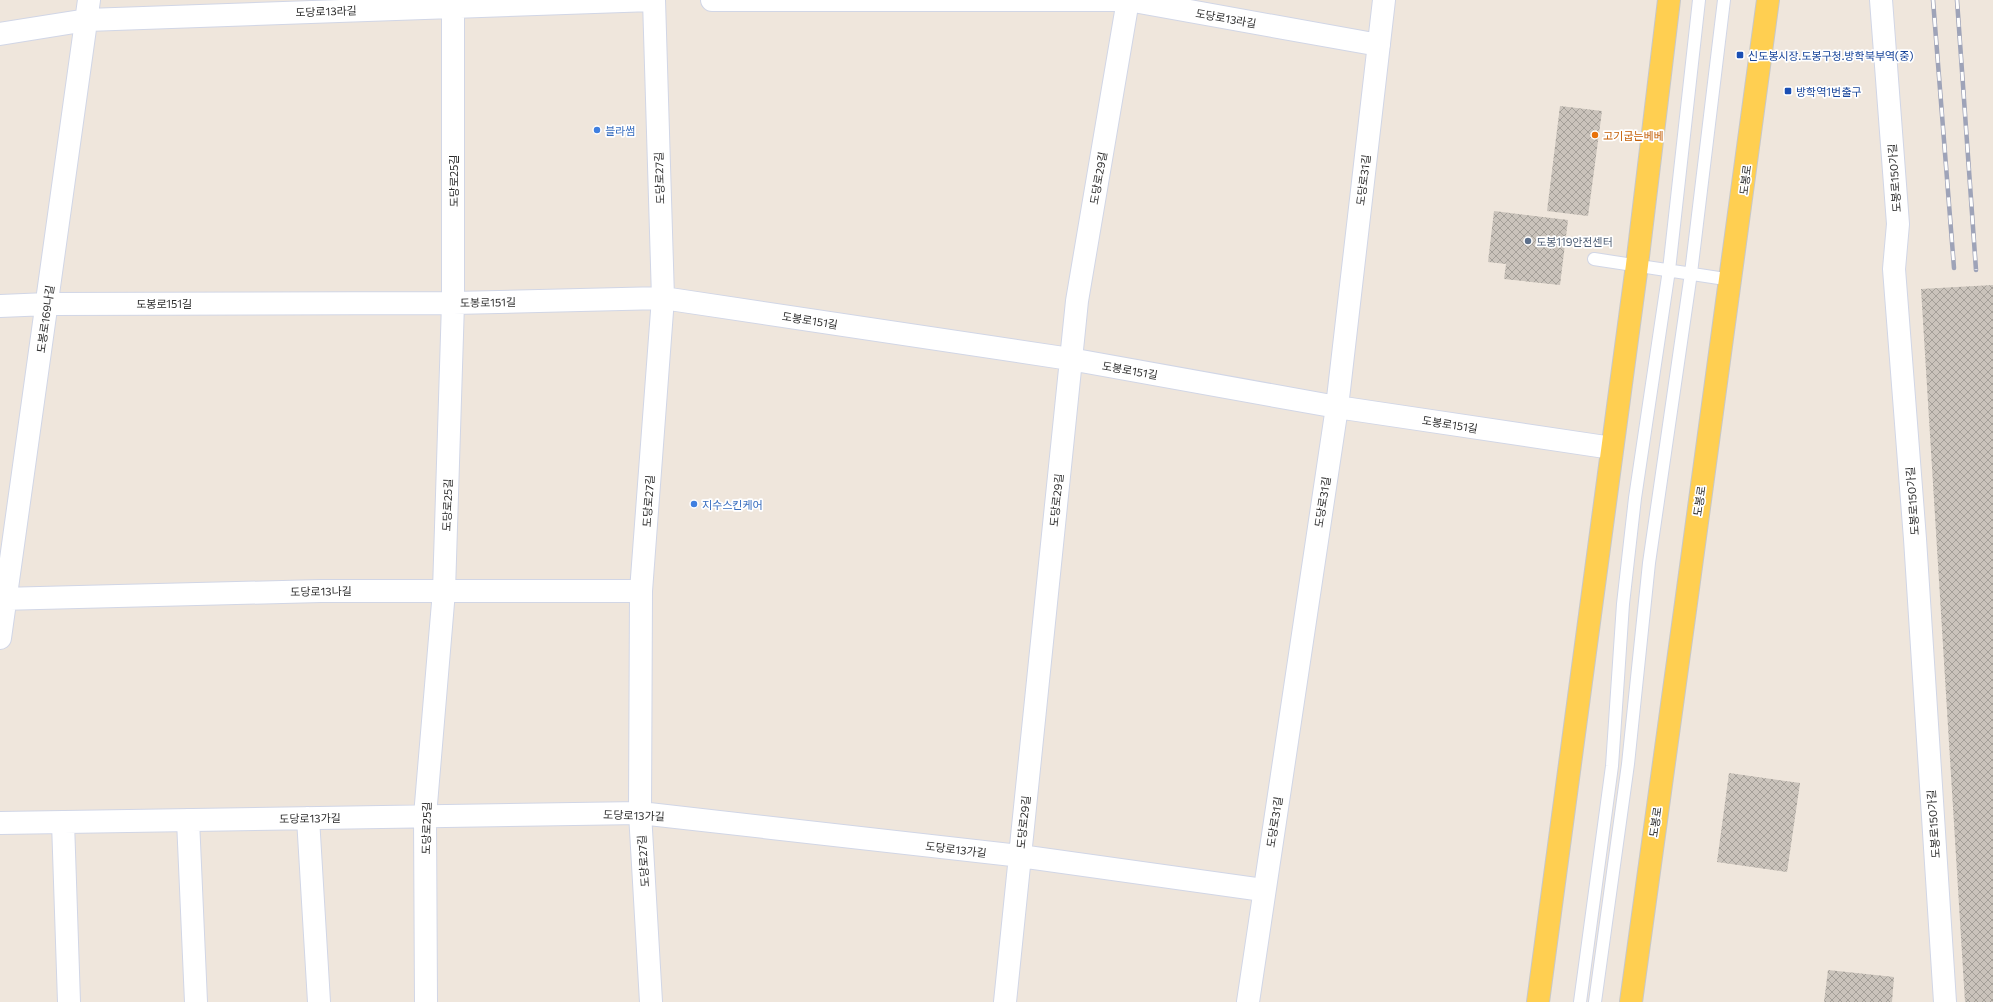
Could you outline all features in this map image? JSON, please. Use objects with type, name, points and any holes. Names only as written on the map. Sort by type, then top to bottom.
[{"type":"main road","points":[[1538,1002],[1637,265],[1669,0]]},
{"type":"main road","name":"도봉로","points":[[1631,1002],[1703,474],[1732,280],[1768,0]]},
{"type":"street","name":"도당로13라길","points":[[0,34],[88,10],[452,7],[653,0]]},
{"type":"street","name":"도당로27길","points":[[652,1002],[640,813],[641,591],[663,298],[653,0]]},
{"type":"street","name":"도당로13라길","points":[[712,0],[1128,0],[1379,45]]},
{"type":"street","name":"도당로29길","points":[[1005,1002],[1077,301],[1128,0]]},
{"type":"street","name":"도당로31길","points":[[1248,1002],[1337,407],[1384,0]]},
{"type":"street","name":"도봉로150가길","points":[[1881,0],[1898,224],[1894,269],[1914,539],[1945,1002]]},
{"type":"street","name":"도당로25길","points":[[426,1002],[425,816],[444,591],[453,303],[452,7]]},
{"type":"street","name":"도봉로169나길","points":[[0,638],[3,599],[48,304],[88,10]]},
{"type":"street","name":"도봉로151길","points":[[0,306],[48,304],[453,303],[663,298],[1070,359],[1337,407],[1612,448]]},
{"type":"street","name":"도당로13나길","points":[[3,599],[321,591],[641,591]]},
{"type":"street","name":"도당로13가길","points":[[0,823],[640,813],[1020,856],[1264,890]]},
{"type":"street","points":[[308,818],[319,1002]]},
{"type":"street","points":[[188,820],[196,1002]]},
{"type":"street","points":[[62,822],[69,1002]]},
{"type":"lane","points":[[1580,1002],[1612,766],[1623,604],[1635,498],[1669,270],[1699,0]]},
{"type":"lane","points":[[1595,1002],[1628,764],[1649,563],[1691,273],[1724,0]]},
{"type":"lane","points":[[1594,259],[1732,280]]},
{"type":"building","points":[[1560,106],[1602,111],[1588,216],[1547,211]]},
{"type":"building","name":"도봉119안전센터","points":[[1494,211],[1568,220],[1560,285],[1504,279],[1506,264],[1488,262]]},
{"type":"building","points":[[1993,285],[1993,1002],[1965,1002],[1921,289]]},
{"type":"building","points":[[1729,773],[1800,783],[1787,872],[1717,862]]},
{"type":"building","points":[[1828,970],[1894,977],[1892,1002],[1824,1002]]},
{"type":"railway","points":[[1933,0],[1954,268]]},
{"type":"railway","points":[[1957,0],[1976,270]]},
{"type":"place","name":"신도봉시장.도봉구청.방학북부역(중)","points":[[1740,55]]},
{"type":"place","name":"방학역1번출구","points":[[1788,91]]},
{"type":"place","name":"블라썸","points":[[597,130]]},
{"type":"place","name":"고기굽는베베","points":[[1595,135]]},
{"type":"place","name":"도봉119안전센터","points":[[1528,241]]},
{"type":"place","name":"지수스킨케어","points":[[694,504]]}]
